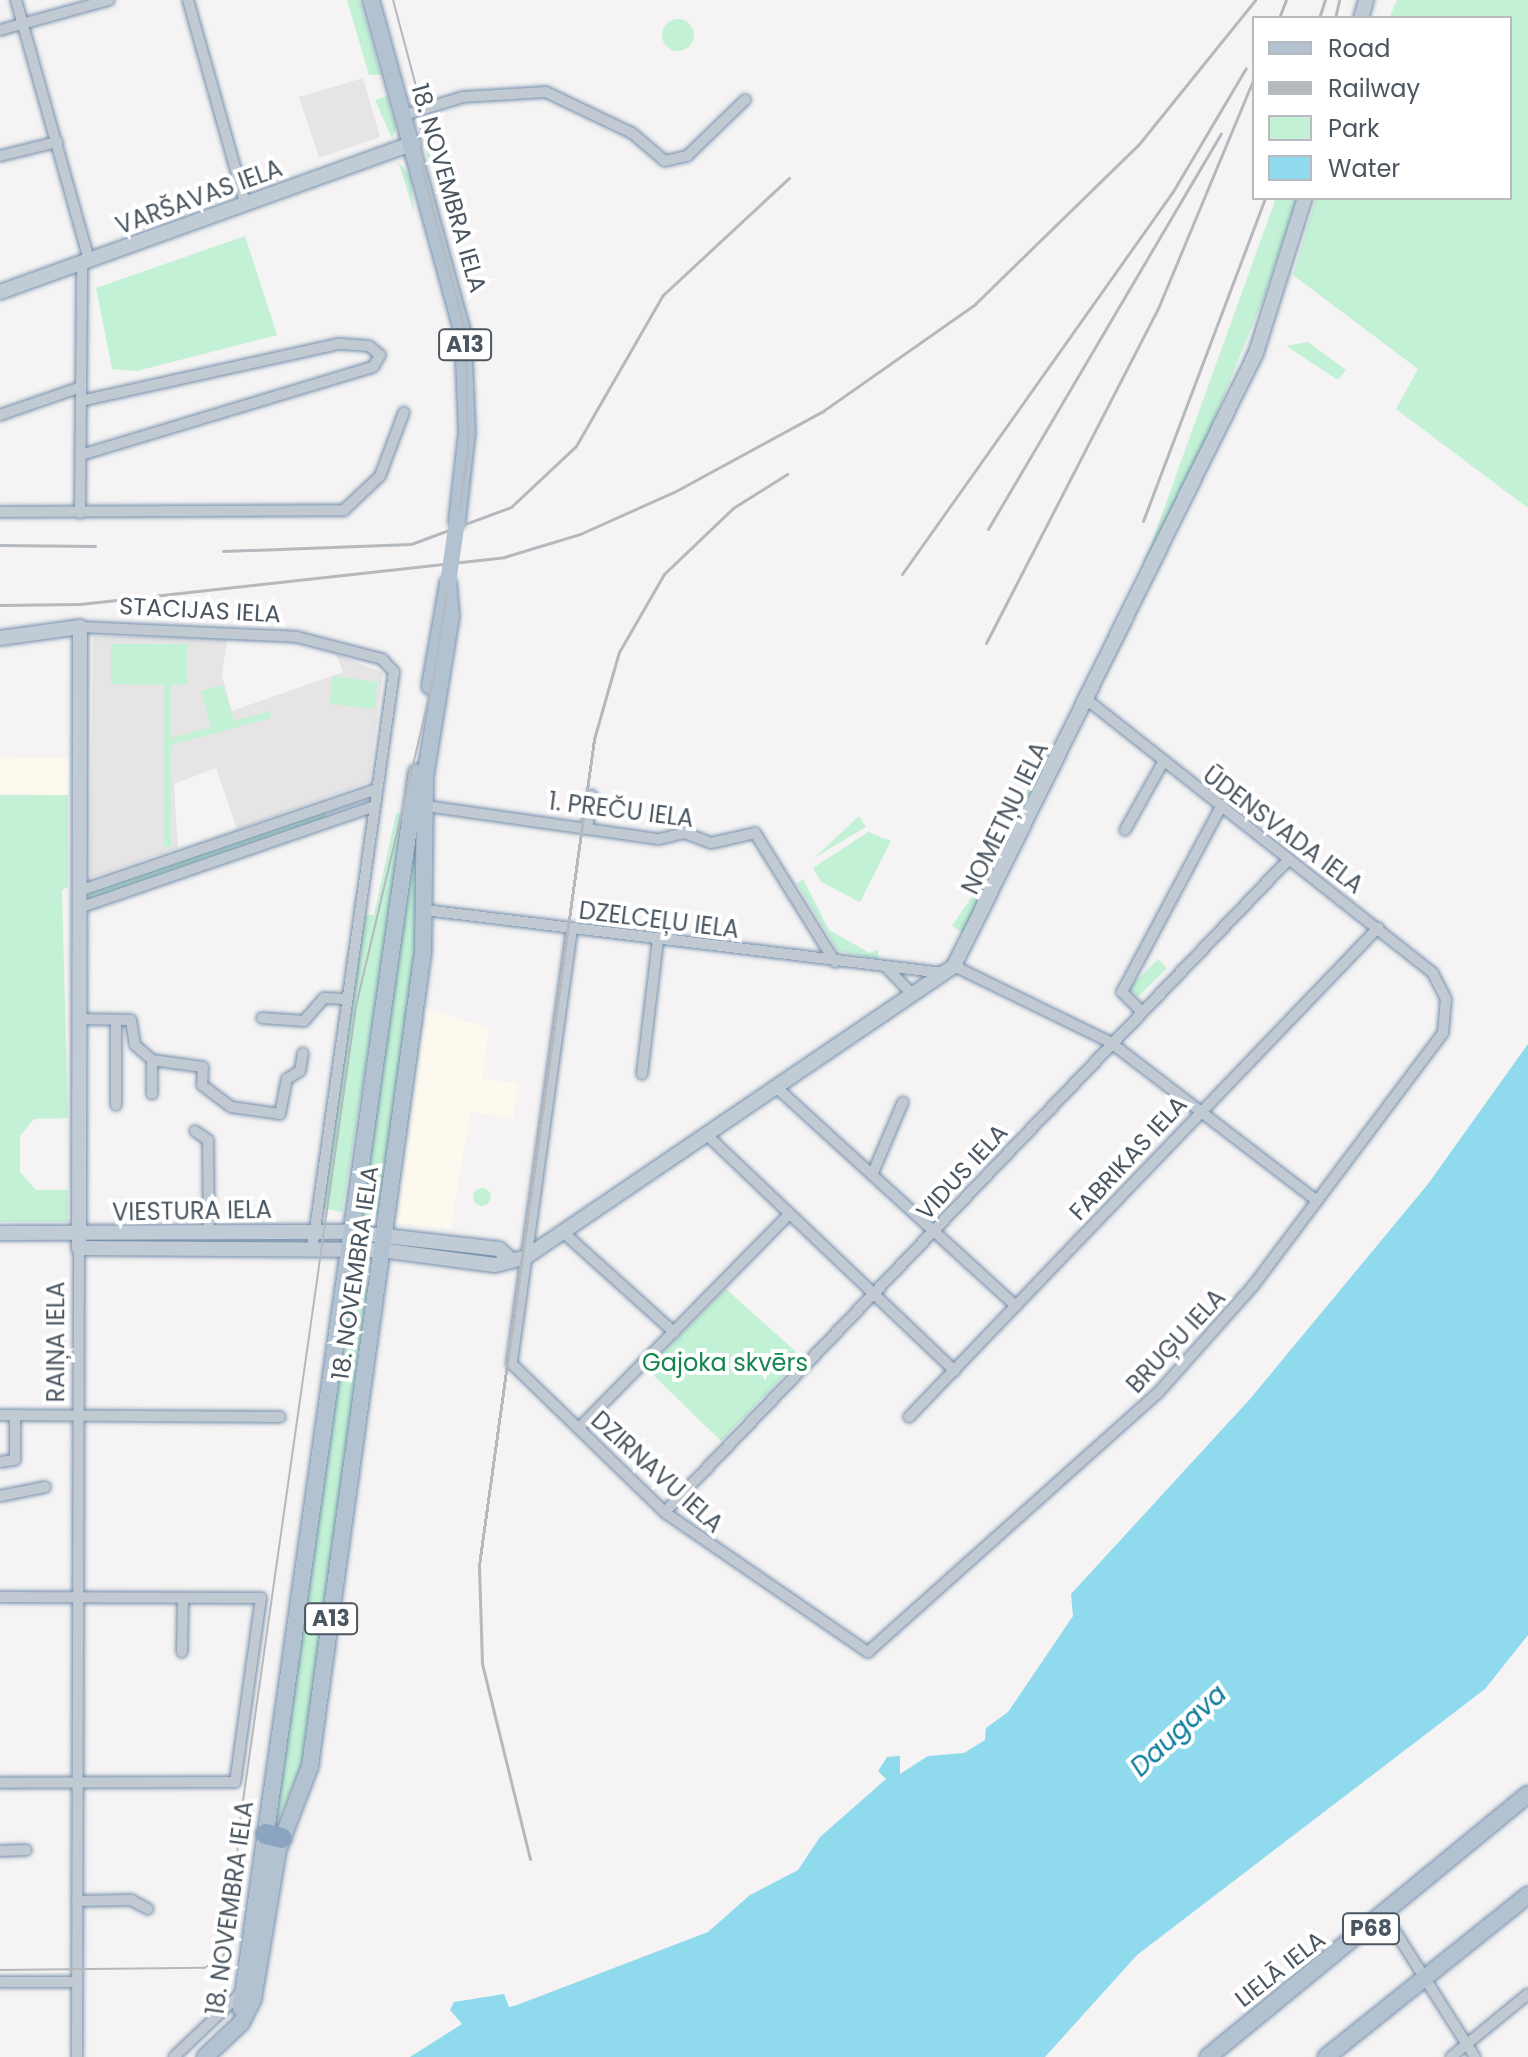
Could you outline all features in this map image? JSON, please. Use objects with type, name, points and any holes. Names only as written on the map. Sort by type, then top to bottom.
[{"type":"main road","name":"18. NOVEMBRA IELA","points":[[234,2028],[274,1836],[310,1766],[425,910],[427,746],[451,616],[448,583],[457,521],[466,354],[413,143],[371,0]]},
{"type":"main road","name":"18. NOVEMBRA IELA","points":[[234,2028],[259,1976],[349,1240],[440,602],[448,583]]},
{"type":"main road","name":"LIELĀ IELA","points":[[1208,2057],[1386,1917],[1528,1794]]},
{"type":"main road","points":[[1326,2057],[1528,1895]]},
{"type":"main road","name":"A13","points":[[205,2057],[234,2028]]},
{"type":"street","points":[[16,0],[57,142],[86,261],[80,513]]},
{"type":"street","points":[[0,30],[109,0]]},
{"type":"street","points":[[188,0],[245,203]]},
{"type":"street","points":[[404,115],[463,97],[546,92],[622,127],[665,161],[687,156],[745,100]]},
{"type":"street","points":[[0,156],[57,142]]},
{"type":"street","name":"VARŠAVAS IELA","points":[[0,292],[413,143]]},
{"type":"street","name":"NOMETŅU IELA","points":[[950,970],[1087,700],[1256,353],[1304,200]]},
{"type":"street","points":[[81,401],[338,344],[377,349],[373,367],[81,455]]},
{"type":"street","points":[[0,415],[81,387]]},
{"type":"street","points":[[0,512],[344,510],[380,476],[404,412]]},
{"type":"street","name":"STACIJAS IELA","points":[[0,638],[80,627],[297,637],[392,667]]},
{"type":"street","name":"RAIŅA IELA","points":[[77,2057],[74,1784],[80,627]]},
{"type":"street","name":"18. NOVEMBRA IELA","points":[[312,1250],[312,1231],[375,806],[392,667]]},
{"type":"street","name":"ŪDENSVADA IELA","points":[[1087,700],[1162,764],[1222,805],[1433,973],[1446,999]]},
{"type":"street","points":[[1125,830],[1162,764]]},
{"type":"street","points":[[79,891],[377,789]]},
{"type":"street","points":[[587,829],[592,795]]},
{"type":"street","points":[[329,805],[335,820]]},
{"type":"street","points":[[1141,1011],[1122,992],[1222,805]]},
{"type":"street","points":[[79,908],[375,806]]},
{"type":"street","name":"1. PREČU IELA","points":[[426,806],[659,839],[685,833],[711,843],[755,833],[835,962]]},
{"type":"street","name":"VIDUS IELA","points":[[665,1512],[875,1294],[1110,1042],[1289,859]]},
{"type":"street","name":"DZELCEĻU IELA","points":[[425,910],[888,969],[950,970]]},
{"type":"street","name":"FABRIKAS IELA","points":[[909,1417],[1199,1111],[1378,928]]},
{"type":"street","points":[[526,1257],[572,929]]},
{"type":"street","points":[[642,1074],[658,940]]},
{"type":"street","points":[[888,969],[912,994]]},
{"type":"street","points":[[382,1242],[495,1265],[509,1258],[526,1257],[565,1234],[950,970],[1110,1042],[1317,1201]]},
{"type":"street","points":[[262,1018],[304,1021],[324,998],[344,999]]},
{"type":"street","name":"BRUĢU IELA","points":[[863,1653],[1157,1394],[1317,1201],[1438,1044],[1446,999]]},
{"type":"street","points":[[79,1019],[131,1020],[135,1045],[152,1060],[203,1067],[202,1085],[218,1102],[280,1114],[287,1079],[300,1071],[303,1053]]},
{"type":"street","points":[[116,1020],[116,1105]]},
{"type":"street","points":[[152,1060],[152,1094]]},
{"type":"street","points":[[776,1087],[1016,1306]]},
{"type":"street","points":[[872,1175],[903,1102]]},
{"type":"street","points":[[195,1131],[208,1140],[209,1233]]},
{"type":"street","points":[[707,1135],[955,1371]]},
{"type":"street","points":[[579,1428],[788,1215]]},
{"type":"street","name":"VIESTURA IELA","points":[[78,1241],[312,1231],[349,1240],[382,1242]]},
{"type":"street","name":"VIESTURA IELA","points":[[0,1233],[78,1241],[312,1250],[349,1240]]},
{"type":"street","points":[[565,1234],[674,1332]]},
{"type":"street","name":"DZIRNAVU IELA","points":[[526,1257],[512,1364],[665,1512],[863,1653]]},
{"type":"street","points":[[0,1415],[280,1417]]},
{"type":"street","points":[[0,1462],[15,1460],[15,1415]]},
{"type":"street","points":[[0,1496],[45,1487]]},
{"type":"street","points":[[0,1597],[261,1598],[235,1782],[0,1783]]},
{"type":"street","points":[[182,1652],[183,1598]]},
{"type":"street","points":[[0,1851],[26,1850]]},
{"type":"street","points":[[77,1901],[131,1900],[148,1909]]},
{"type":"street","points":[[1386,1917],[1427,1976],[1475,2057]]},
{"type":"street","points":[[0,1982],[76,1982]]},
{"type":"street","points":[[174,2057],[217,2021],[246,1982]]},
{"type":"street","points":[[1451,2057],[1528,1994]]},
{"type":"shaded area","points":[[363,78],[380,137],[319,158],[299,97]]},
{"type":"shaded area","points":[[93,636],[227,639],[222,676],[232,711],[343,672],[336,654],[383,673],[369,782],[237,829],[216,768],[174,784],[178,848],[90,878]]},
{"type":"shaded area","points":[[0,757],[69,758],[68,795],[0,794]]},
{"type":"shaded area","points":[[426,1009],[489,1028],[482,1078],[518,1084],[513,1118],[471,1112],[450,1229],[394,1222]]},
{"type":"green space","points":[[347,0],[360,0],[381,75],[369,75]]},
{"type":"green space","points":[[1397,0],[1528,0],[1528,508],[1396,409],[1418,369],[1293,275],[1315,200],[1512,200],[1512,16],[1390,16]]},
{"type":"green space","points":[[678,19],[689,24],[694,35],[689,46],[678,51],[667,46],[662,35],[667,24]]},
{"type":"green space","points":[[387,96],[396,129],[392,138],[375,100]]},
{"type":"green space","points":[[430,115],[428,128],[431,170],[421,134]]},
{"type":"green space","points":[[398,161],[411,178],[414,212]]},
{"type":"green space","points":[[1275,200],[1296,200],[1264,297],[1180,503],[1144,564]]},
{"type":"green space","points":[[245,236],[277,335],[137,371],[112,369],[96,288]]},
{"type":"green space","points":[[1308,342],[1346,370],[1338,380],[1286,346]]},
{"type":"green space","points":[[111,644],[187,644],[187,684],[171,685],[171,738],[211,727],[201,691],[223,685],[234,721],[270,711],[271,718],[171,745],[171,847],[164,846],[164,685],[111,684]]},
{"type":"green space","points":[[333,676],[378,682],[374,709],[330,704]]},
{"type":"green space","points":[[1039,768],[1043,770],[992,867],[990,861]]},
{"type":"green space","points":[[0,795],[68,795],[68,887],[62,890],[68,1118],[34,1119],[20,1136],[20,1172],[36,1190],[68,1190],[68,1222],[0,1222]]},
{"type":"green space","points":[[325,811],[327,817],[90,899],[90,892]]},
{"type":"green space","points":[[396,813],[406,815],[342,1212],[319,1208],[365,915],[374,915]]},
{"type":"green space","points":[[420,816],[419,924],[380,1217],[358,1215]]},
{"type":"green space","points":[[859,816],[866,827],[814,858]]},
{"type":"green space","points":[[868,832],[891,841],[860,902],[821,882],[813,868]]},
{"type":"green space","points":[[976,878],[986,885],[963,933],[952,926],[980,884]]},
{"type":"green space","points":[[803,879],[829,930],[870,953],[878,949],[879,959],[838,951],[797,884]]},
{"type":"green space","points":[[1158,959],[1167,968],[1138,997],[1129,988]]},
{"type":"green space","points":[[482,1188],[491,1197],[482,1206],[473,1197]]},
{"type":"green space","points":[[374,1267],[306,1755],[274,1829],[354,1271],[352,1288],[365,1290]]},
{"type":"green space","name":"Gajoka skvērs","points":[[726,1289],[802,1357],[721,1441],[647,1369]]},
{"type":"water","name":"Daugava","points":[[1528,1044],[1528,1635],[1485,1689],[1137,1955],[1045,2057],[410,2057],[462,2024],[450,2010],[454,2002],[504,1994],[509,2007],[517,2005],[708,1932],[750,1895],[798,1870],[820,1837],[886,1779],[878,1771],[887,1757],[900,1756],[900,1774],[928,1756],[964,1753],[985,1740],[986,1728],[1008,1712],[1073,1616],[1071,1594],[1250,1399],[1428,1184]]},
{"type":"tram line","points":[[0,1970],[204,1968],[222,1958],[234,1933],[238,1836],[356,1006],[434,677],[468,451],[466,335],[424,174],[417,90],[393,0]]},
{"type":"railway","points":[[0,605],[80,604],[504,557],[580,534],[674,492],[823,411],[975,304],[1139,144],[1255,0]]},
{"type":"railway","points":[[1280,16],[1286,0]]},
{"type":"railway","points":[[1320,16],[1325,0]]},
{"type":"railway","points":[[1335,16],[1339,0]]},
{"type":"railway","points":[[902,574],[1172,193],[1246,68]]},
{"type":"railway","points":[[986,643],[1159,306],[1252,83]]},
{"type":"railway","points":[[988,529],[1221,133]]},
{"type":"railway","points":[[223,551],[411,544],[511,507],[576,446],[663,295],[789,178]]},
{"type":"railway","points":[[1143,521],[1264,200]]},
{"type":"railway","points":[[530,1859],[482,1663],[479,1565],[594,739],[619,652],[664,574],[733,508],[787,474]]},
{"type":"railway","points":[[0,545],[95,546]]}]
